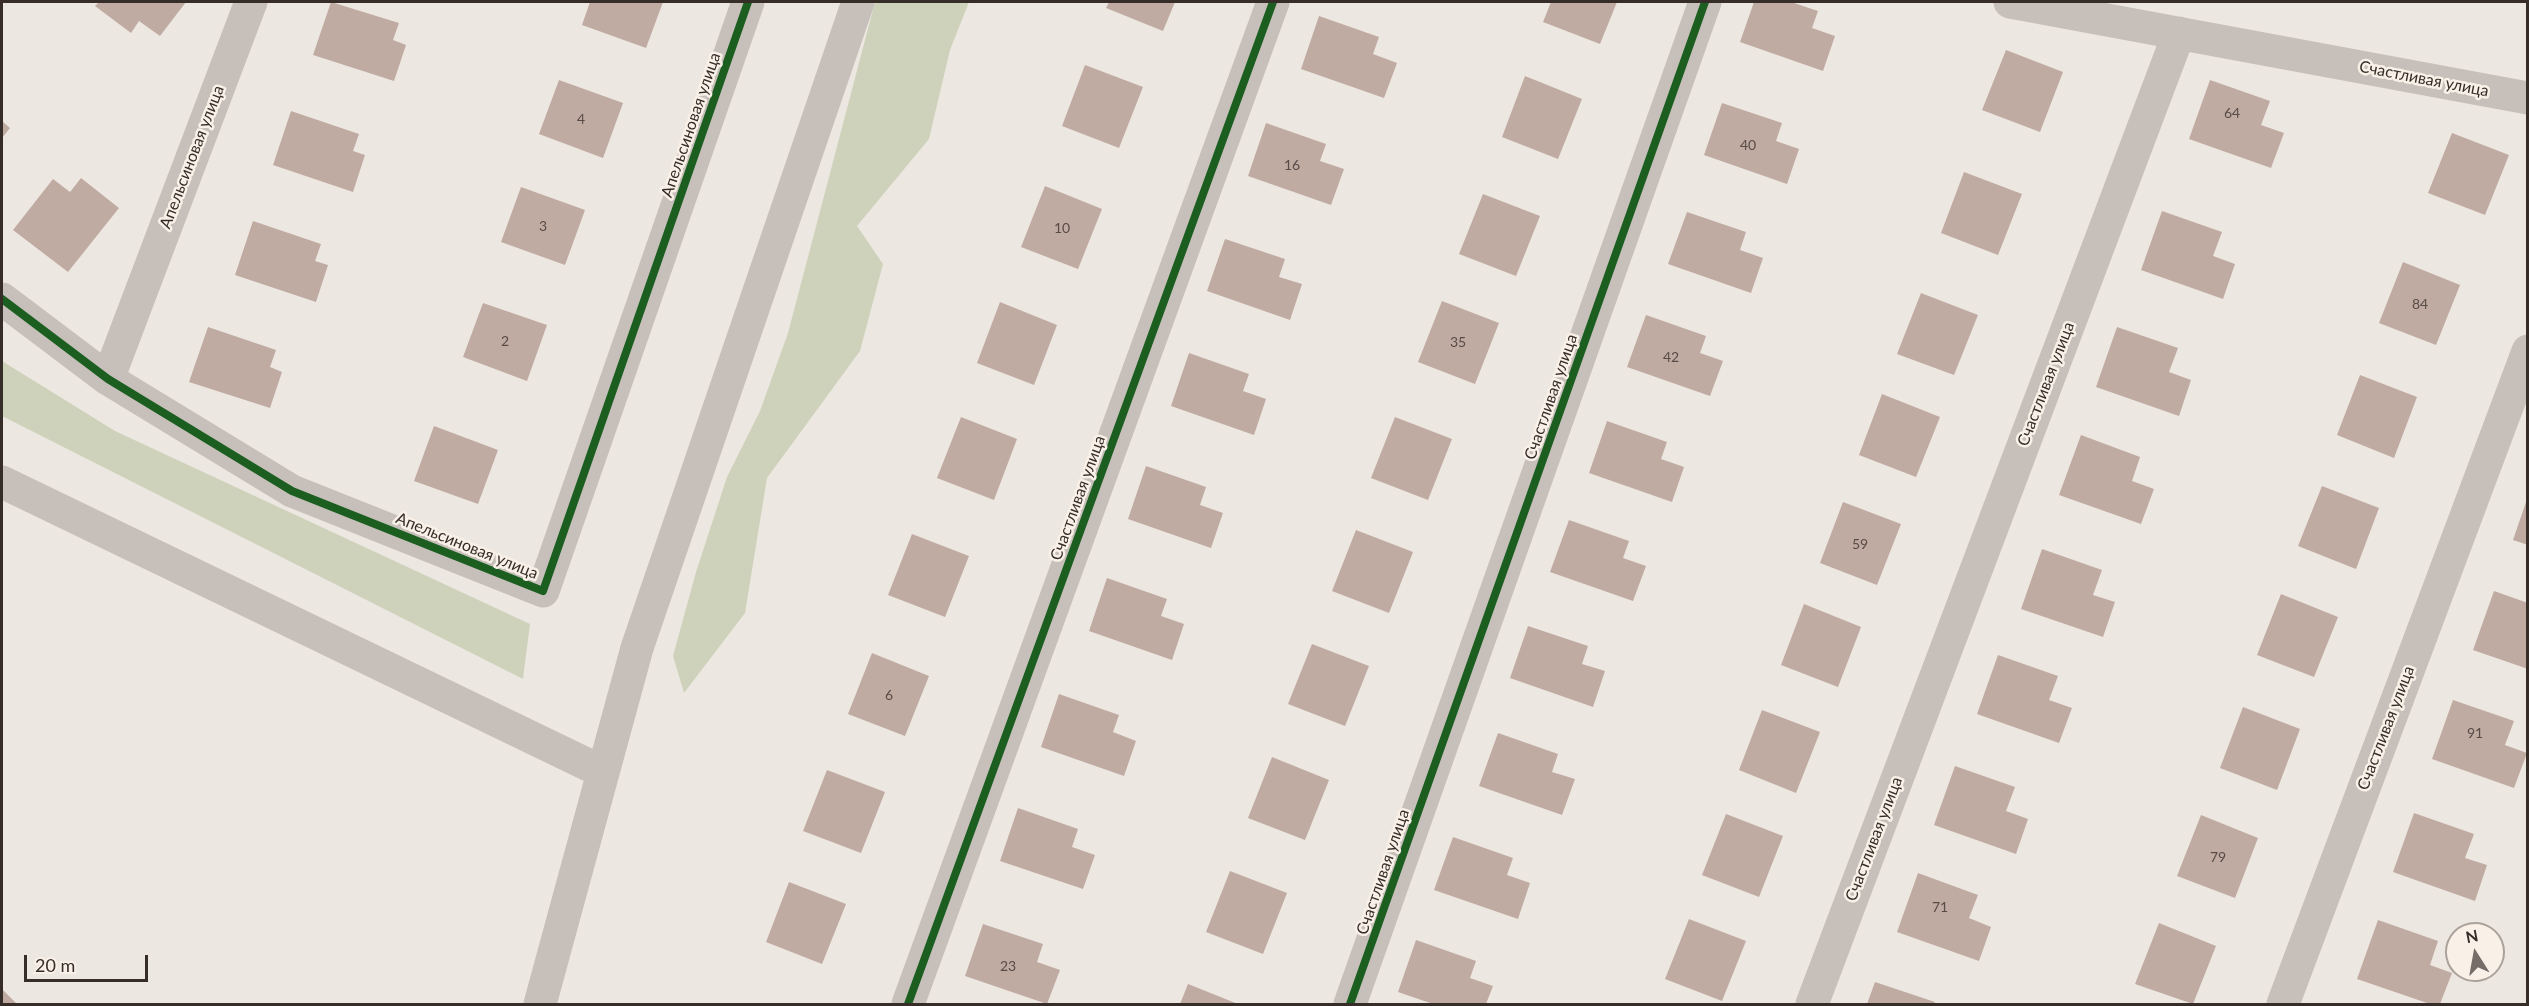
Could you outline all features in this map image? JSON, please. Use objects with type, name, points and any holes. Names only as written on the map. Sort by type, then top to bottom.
[{"type":"street","name":"Апельсиновая улица","points":[[108,379],[251,2]]},
{"type":"street","name":"Апельсиновая улица","points":[[2,299],[108,379],[292,491],[543,591],[748,2]]},
{"type":"street","points":[[540,1005],[637,648],[858,2]]},
{"type":"street","name":"Счастливая улица","points":[[908,1005],[1274,2]]},
{"type":"street","name":"Счастливая улица","points":[[1350,1005],[1704,2]]},
{"type":"street","name":"Счастливая улица","points":[[2010,2],[2528,98]]},
{"type":"street","name":"Счастливая улица","points":[[1812,1005],[2179,33]]},
{"type":"street","name":"Счастливая улица","points":[[2283,1005],[2528,351]]},
{"type":"street","points":[[2,482],[603,772]]},
{"type":"green space","points":[[875,2],[969,2],[950,50],[929,139],[857,226],[883,264],[860,351],[767,478],[745,613],[684,693],[673,656],[696,572],[727,477],[760,411],[788,333]]},
{"type":"green space","points":[[2,361],[115,431],[530,624],[523,679],[2,416]]},
{"type":"building","points":[[99,2],[186,2],[160,36],[139,21],[131,33],[95,6]]},
{"type":"building","points":[[331,2],[399,23],[393,40],[406,45],[394,81],[313,55]]},
{"type":"building","points":[[590,2],[663,2],[646,48],[582,25]]},
{"type":"building","points":[[1109,2],[1175,2],[1163,31],[1106,8]]},
{"type":"building","points":[[1551,2],[1617,2],[1600,44],[1543,22]]},
{"type":"building","points":[[1754,2],[1791,2],[1818,11],[1812,28],[1835,36],[1823,71],[1740,42]]},
{"type":"building","points":[[1319,16],[1379,37],[1373,54],[1397,63],[1384,98],[1301,69]]},
{"type":"building","points":[[2006,50],[2063,72],[2040,132],[1982,110]]},
{"type":"building","points":[[1085,65],[1143,87],[1119,148],[1062,126]]},
{"type":"building","points":[[1525,76],[1582,99],[1558,159],[1502,137]]},
{"type":"building","points":[[559,80],[623,103],[603,158],[539,134]]},
{"type":"building","points":[[2210,80],[2270,101],[2261,125],[2284,133],[2271,168],[2189,139]]},
{"type":"building","points":[[1722,103],[1782,123],[1776,141],[1799,149],[1787,184],[1704,155]]},
{"type":"building","points":[[291,111],[359,134],[353,151],[365,155],[353,192],[273,165]]},
{"type":"building","points":[[2,121],[10,128],[2,138]]},
{"type":"building","points":[[1266,123],[1326,144],[1320,161],[1344,169],[1331,205],[1248,176]]},
{"type":"building","points":[[2452,133],[2509,155],[2485,215],[2428,193]]},
{"type":"building","points":[[1964,172],[2022,194],[1998,255],[1941,233]]},
{"type":"building","points":[[81,178],[119,208],[68,272],[13,230],[53,179],[70,192]]},
{"type":"building","points":[[1045,186],[1102,209],[1078,269],[1021,247]]},
{"type":"building","points":[[521,187],[585,210],[565,265],[501,242]]},
{"type":"building","points":[[1483,194],[1540,216],[1516,276],[1459,254]]},
{"type":"building","points":[[2162,211],[2222,232],[2213,256],[2235,264],[2223,299],[2141,270]]},
{"type":"building","points":[[1687,212],[1746,232],[1740,250],[1763,258],[1751,293],[1668,264]]},
{"type":"building","points":[[253,221],[321,244],[315,261],[328,265],[316,302],[235,275]]},
{"type":"building","points":[[1225,239],[1285,259],[1279,277],[1302,284],[1290,320],[1207,291]]},
{"type":"building","points":[[2403,262],[2460,285],[2436,345],[2379,323]]},
{"type":"building","points":[[1921,293],[1978,315],[1954,375],[1897,354]]},
{"type":"building","points":[[1442,301],[1499,323],[1475,384],[1418,362]]},
{"type":"building","points":[[1000,302],[1057,325],[1034,385],[977,363]]},
{"type":"building","points":[[483,303],[547,325],[527,381],[463,357]]},
{"type":"building","points":[[1646,315],[1706,336],[1700,353],[1723,361],[1710,396],[1627,367]]},
{"type":"building","points":[[208,327],[276,350],[270,367],[282,372],[270,408],[189,382]]},
{"type":"building","points":[[2117,327],[2178,348],[2169,372],[2191,380],[2179,416],[2096,387]]},
{"type":"building","points":[[1189,353],[1249,374],[1243,391],[1266,399],[1254,435],[1171,406]]},
{"type":"building","points":[[2360,375],[2417,397],[2394,458],[2337,435]]},
{"type":"building","points":[[1882,394],[1940,417],[1916,477],[1859,455]]},
{"type":"building","points":[[961,417],[1017,439],[994,500],[937,478]]},
{"type":"building","points":[[1395,417],[1452,439],[1428,500],[1371,478]]},
{"type":"building","points":[[1607,421],[1667,442],[1661,459],[1684,467],[1672,502],[1589,473]]},
{"type":"building","points":[[434,426],[498,450],[478,504],[414,481]]},
{"type":"building","points":[[2081,435],[2140,457],[2132,481],[2154,489],[2141,524],[2059,495]]},
{"type":"building","points":[[1146,466],[1206,487],[1200,505],[1223,513],[1211,548],[1128,519]]},
{"type":"building","points":[[2322,486],[2379,508],[2356,569],[2298,546]]},
{"type":"building","points":[[2528,500],[2528,545],[2513,540]]},
{"type":"building","points":[[1843,502],[1901,524],[1877,585],[1820,563]]},
{"type":"building","points":[[1569,520],[1629,541],[1623,558],[1646,566],[1633,601],[1550,572]]},
{"type":"building","points":[[1356,530],[1413,552],[1389,613],[1332,591]]},
{"type":"building","points":[[912,534],[969,556],[945,617],[888,595]]},
{"type":"building","points":[[2042,549],[2102,570],[2093,595],[2115,602],[2103,637],[2021,609]]},
{"type":"building","points":[[1107,578],[1167,599],[1161,616],[1184,624],[1172,660],[1089,631]]},
{"type":"building","points":[[2494,591],[2528,603],[2528,669],[2473,650]]},
{"type":"building","points":[[2281,594],[2338,617],[2314,677],[2257,655]]},
{"type":"building","points":[[1804,604],[1861,627],[1838,687],[1781,665]]},
{"type":"building","points":[[1528,626],[1588,646],[1582,664],[1605,671],[1593,707],[1510,678]]},
{"type":"building","points":[[1312,644],[1369,666],[1345,726],[1288,704]]},
{"type":"building","points":[[872,653],[929,676],[905,736],[848,714]]},
{"type":"building","points":[[1998,655],[2058,676],[2049,700],[2072,708],[2059,743],[1977,714]]},
{"type":"building","points":[[1059,694],[1119,715],[1113,732],[1136,741],[1124,776],[1041,747]]},
{"type":"building","points":[[2453,700],[2514,721],[2505,745],[2527,753],[2514,788],[2432,759]]},
{"type":"building","points":[[2243,707],[2300,729],[2277,790],[2220,768]]},
{"type":"building","points":[[1762,710],[1820,732],[1796,793],[1739,770]]},
{"type":"building","points":[[1498,733],[1558,754],[1552,772],[1575,779],[1562,815],[1479,786]]},
{"type":"building","points":[[1272,757],[1329,780],[1305,840],[1248,818]]},
{"type":"building","points":[[1955,766],[2015,787],[2006,811],[2028,819],[2016,854],[1934,825]]},
{"type":"building","points":[[827,770],[885,792],[861,853],[803,831]]},
{"type":"building","points":[[1018,808],[1078,829],[1072,847],[1095,855],[1083,889],[1000,861]]},
{"type":"building","points":[[2414,813],[2474,834],[2465,858],[2487,865],[2475,901],[2393,872]]},
{"type":"building","points":[[1726,814],[1783,836],[1759,897],[1702,875]]},
{"type":"building","points":[[2201,815],[2258,838],[2235,898],[2177,876]]},
{"type":"building","points":[[1453,837],[1513,858],[1507,875],[1530,883],[1518,919],[1434,890]]},
{"type":"building","points":[[1230,871],[1287,893],[1263,954],[1206,932]]},
{"type":"building","points":[[1918,873],[1978,895],[1969,918],[1991,927],[1979,961],[1897,932]]},
{"type":"building","points":[[789,882],[846,904],[822,964],[766,942]]},
{"type":"building","points":[[1689,919],[1746,941],[1722,1001],[1665,979]]},
{"type":"building","points":[[2378,920],[2438,941],[2430,965],[2445,970],[2445,982],[2449,982],[2440,1004],[2430,1004],[2357,979]]},
{"type":"building","points":[[2159,923],[2216,946],[2193,1004],[2135,984]]},
{"type":"building","points":[[983,924],[1043,944],[1037,962],[1060,970],[1047,1004],[965,976]]},
{"type":"building","points":[[1416,940],[1476,961],[1470,978],[1493,986],[1486,1004],[1433,1004],[1398,992]]},
{"type":"building","points":[[1875,982],[1935,1002],[1934,1004],[1867,1004]]},
{"type":"building","points":[[1188,984],[1238,1004],[1180,1004]]},
{"type":"building","points":[[2,989],[17,1004],[2,1004]]},
{"type":"cycle path","points":[[2,299],[108,379],[292,491],[543,591],[748,2]]},
{"type":"cycle path","points":[[908,1004],[1273,2]]},
{"type":"cycle path","points":[[1350,1004],[1705,2]]}]
